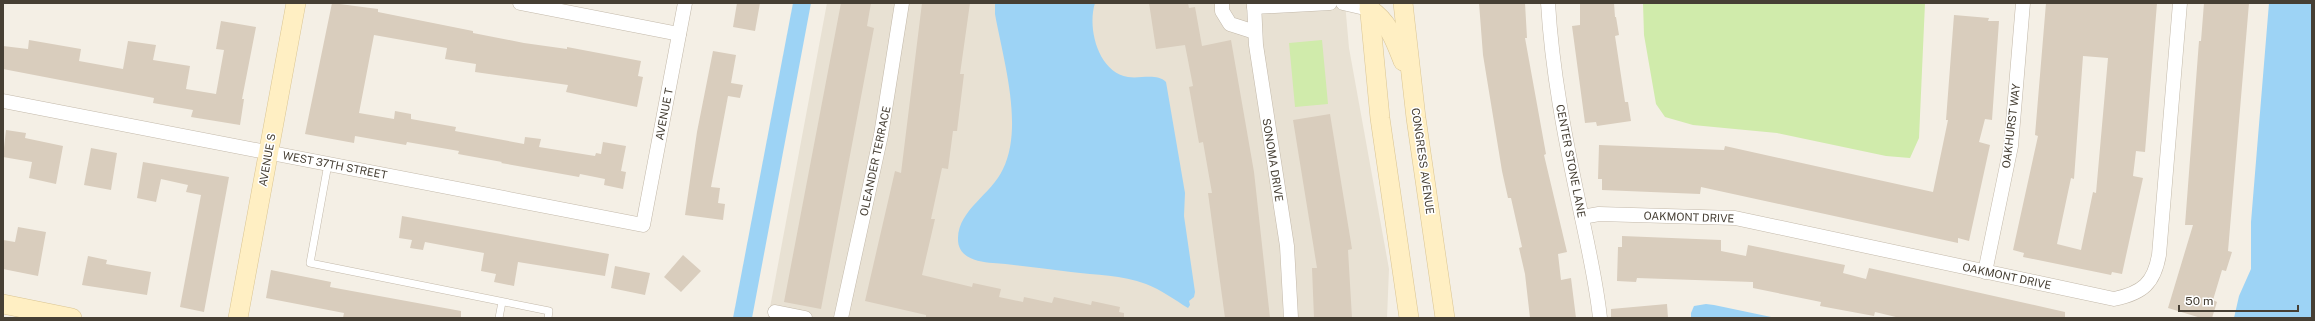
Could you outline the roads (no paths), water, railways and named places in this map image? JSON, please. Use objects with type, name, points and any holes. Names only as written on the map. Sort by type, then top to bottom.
[{"type":"street","name":"AVENUE S","points":[[238,318],[296,3]]},
{"type":"street","points":[[520,3],[679,34]]},
{"type":"street","name":"AVENUE T","points":[[643,225],[685,3]]},
{"type":"street","name":"OLEANDER TERRACE","points":[[841,318],[881,135],[902,3]]},
{"type":"street","points":[[1222,3],[1222,11],[1230,24],[1255,32]]},
{"type":"street","points":[[1254,5],[1330,3]]},
{"type":"street","points":[[1343,3],[1369,6],[1380,16],[1386,23],[1394,38],[1412,83]]},
{"type":"street","name":"CONGRESS AVENUE","points":[[1403,3],[1412,83],[1446,318]]},
{"type":"street","name":"CENTER STONE LANE","points":[[1548,3],[1555,73],[1600,318]]},
{"type":"street","name":"OAKHURST WAY","points":[[1985,272],[2011,146],[2023,3]]},
{"type":"street","name":"OAKMONT DRIVE","points":[[1582,217],[1599,214],[1735,218],[2114,299],[2130,296],[2145,287],[2156,272],[2159,255],[2180,3]]},
{"type":"street","name":"SONOMA DRIVE","points":[[1254,5],[1255,32],[1271,148],[1287,246],[1291,318]]},
{"type":"street","points":[[1369,6],[1380,118],[1409,318]]},
{"type":"street","name":"WEST 37TH STREET","points":[[3,101],[643,225]]},
{"type":"street","points":[[3,304],[72,318]]},
{"type":"street","points":[[775,312],[805,318]]},
{"type":"lane","points":[[328,164],[310,263],[549,311],[548,318]]},
{"type":"lane","points":[[499,318],[502,302]]},
{"type":"water","points":[[793,3],[811,3],[752,318],[733,318]]},
{"type":"water","points":[[995,3],[1095,3],[1093,13],[1094,36],[1097,48],[1109,67],[1128,77],[1153,77],[1162,79],[1166,82],[1185,193],[1184,216],[1195,292],[1194,297],[1189,301],[1190,305],[1188,308],[1157,289],[1137,281],[1109,276],[975,260],[970,258],[961,250],[958,238],[960,228],[970,210],[991,187],[1003,169],[1009,152],[1012,133],[1010,92],[995,14]]},
{"type":"water","points":[[2269,3],[2312,3],[2312,318],[2234,318],[2239,296],[2251,269],[2251,222]]},
{"type":"water","points":[[1706,304],[1776,318],[1691,318],[1691,313],[1694,306]]}]
